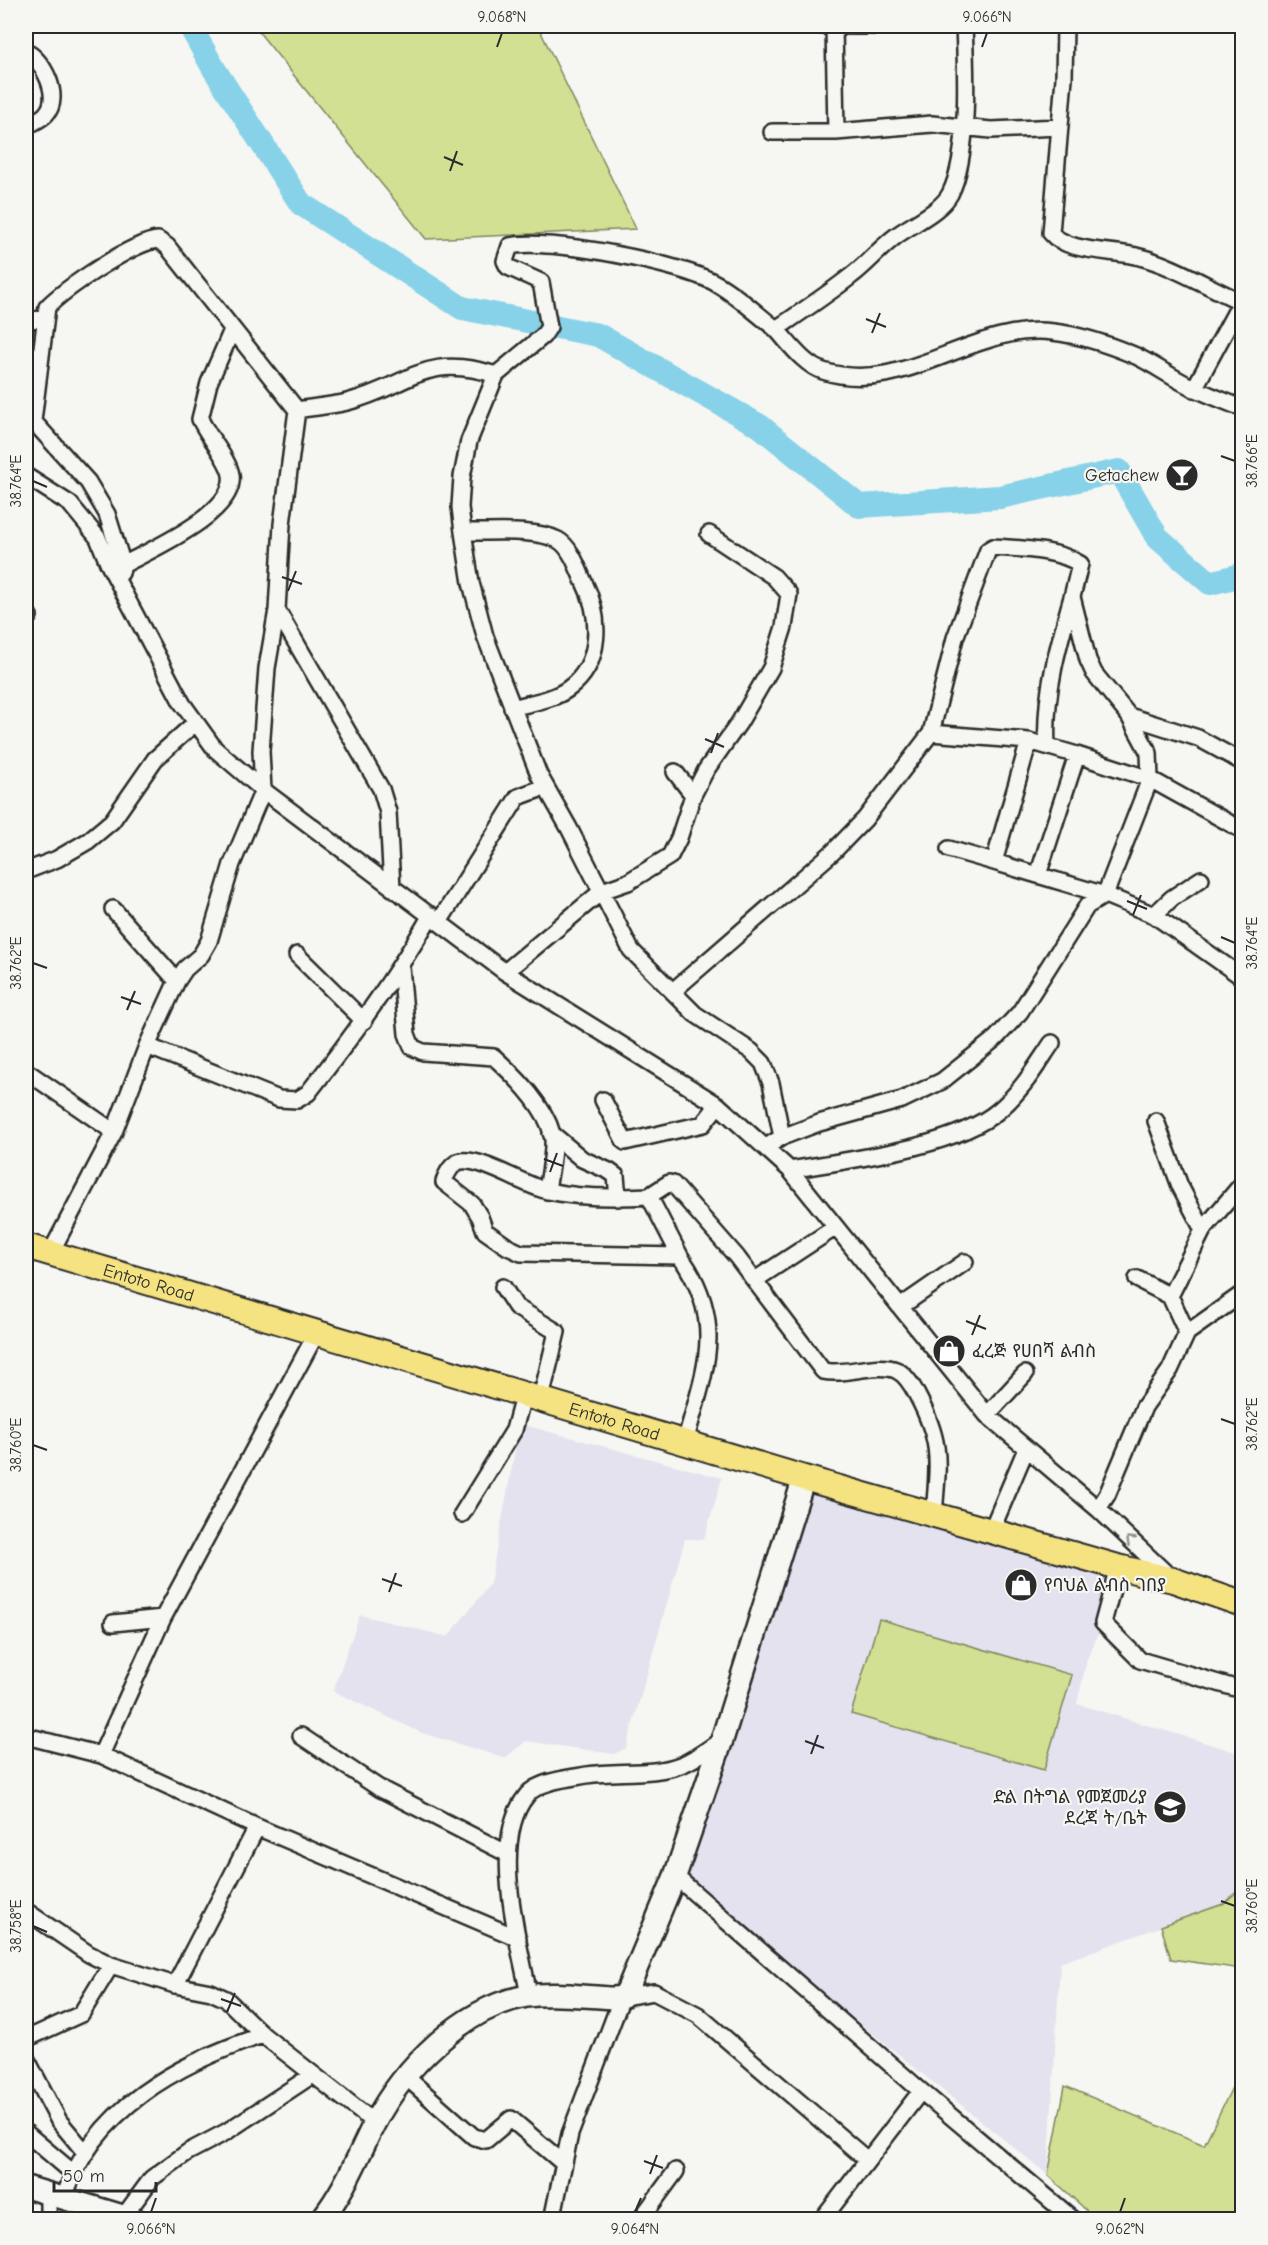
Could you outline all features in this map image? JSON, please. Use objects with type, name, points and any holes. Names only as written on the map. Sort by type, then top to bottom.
[{"type":"main road","name":"Entoto Road","points":[[26,1246],[804,1478],[992,1529],[1118,1568],[1173,1580],[1242,1604]]},
{"type":"street","points":[[836,132],[831,26],[901,26]]},
{"type":"street","points":[[776,329],[853,275],[894,237],[941,205],[949,196],[955,182],[963,127],[966,76],[964,26]]},
{"type":"street","points":[[1065,26],[1064,78],[1052,233],[1056,238],[1069,244],[1140,257],[1242,302],[1194,389]]},
{"type":"street","points":[[26,52],[38,60],[52,88],[48,113],[26,126]]},
{"type":"street","points":[[772,132],[836,132],[932,124],[991,130],[1059,127]]},
{"type":"street","points":[[50,1254],[114,1132],[147,1046],[177,981],[185,969],[201,955],[209,941],[232,864],[263,790],[261,751],[267,668],[277,610],[282,524],[297,410],[167,246],[158,240],[148,241],[56,298],[47,307],[29,419],[88,482],[107,514],[123,565],[120,581]]},
{"type":"street","points":[[782,1137],[771,1083],[763,1063],[751,1051],[695,1014],[631,950],[602,891],[545,787],[512,708],[480,615],[471,583],[460,507],[469,441],[496,375],[538,341],[549,327],[541,282],[508,267],[504,261],[510,246],[525,244],[597,253],[686,269],[718,284],[776,329],[806,360],[822,371],[857,375],[891,374],[925,364],[976,343],[1020,330],[1052,332],[1077,336],[1136,356],[1194,389],[1242,408]]},
{"type":"street","points":[[26,320],[44,319]]},
{"type":"street","points":[[123,565],[200,523],[224,499],[231,486],[231,473],[200,419],[209,383],[232,330]]},
{"type":"street","points":[[297,410],[347,401],[424,370],[449,366],[471,367],[496,375]]},
{"type":"street","points":[[26,476],[70,504],[98,538],[108,563],[120,581],[195,723],[215,749],[263,790],[505,972],[718,1105],[790,1170],[987,1415],[1098,1509],[1173,1580]]},
{"type":"street","points":[[463,532],[539,534],[558,540],[566,546],[593,600],[597,636],[591,660],[580,678],[559,694],[512,708]]},
{"type":"street","points":[[505,972],[602,891],[628,882],[670,856],[679,838],[693,795],[771,668],[784,627],[789,594],[774,577],[709,534]]},
{"type":"street","points":[[673,991],[833,852],[865,819],[931,733],[955,638],[988,550],[993,547],[1033,551],[1074,560],[1080,564],[1055,656],[1046,725],[1047,746]]},
{"type":"street","points":[[766,1147],[782,1137],[819,1123],[902,1100],[942,1081],[996,1038],[1020,1012],[1087,906],[1105,895],[1150,778],[1149,753],[1129,716],[1094,674],[1072,597]]},
{"type":"street","points":[[277,610],[381,789],[388,812],[392,888]]},
{"type":"street","points":[[1129,716],[1198,738],[1242,762]]},
{"type":"street","points":[[26,871],[57,859],[88,841],[112,821],[155,759],[195,723]]},
{"type":"street","points":[[931,733],[1029,741],[1077,755],[1150,778],[1242,830]]},
{"type":"street","points":[[994,861],[1029,741]]},
{"type":"street","points":[[1038,875],[1077,755]]},
{"type":"street","points":[[675,772],[693,795]]},
{"type":"street","points":[[147,1046],[279,1099],[297,1100],[308,1093],[364,1021],[518,797],[545,787]]},
{"type":"street","points":[[949,849],[1105,895],[1154,915],[1242,977]]},
{"type":"street","points":[[1154,915],[1172,898],[1201,879]]},
{"type":"street","points":[[113,909],[177,981]]},
{"type":"street","points":[[297,955],[364,1021]]},
{"type":"street","points":[[401,967],[407,1034],[412,1047],[423,1052],[494,1057],[533,1098],[551,1132],[553,1143],[547,1191]]},
{"type":"street","points":[[790,1170],[913,1146],[968,1129],[996,1113],[1020,1090],[1052,1043]]},
{"type":"street","points":[[26,1071],[114,1132]]},
{"type":"street","points":[[603,1100],[625,1142],[703,1124],[718,1105]]},
{"type":"street","points":[[1156,1121],[1180,1186],[1203,1230]]},
{"type":"street","points":[[551,1132],[582,1160],[616,1176],[618,1198]]},
{"type":"street","points":[[680,1256],[521,1253],[485,1231],[480,1216],[472,1204],[444,1182],[454,1164],[462,1161],[491,1168],[547,1191],[618,1198],[649,1196],[669,1183],[673,1184],[755,1281],[823,1371],[896,1370],[914,1389],[934,1429],[938,1451],[934,1515]]},
{"type":"street","points":[[1170,1296],[1203,1230],[1242,1184]]},
{"type":"street","points":[[649,1196],[680,1256],[694,1275],[706,1307],[710,1327],[709,1347],[702,1381],[685,1442]]},
{"type":"street","points":[[755,1281],[836,1227]]},
{"type":"street","points":[[900,1307],[965,1262]]},
{"type":"street","points":[[1137,1279],[1170,1296],[1187,1333]]},
{"type":"street","points":[[462,1514],[514,1430],[532,1396],[557,1332],[516,1307],[503,1287]]},
{"type":"street","points":[[1098,1509],[1107,1495],[1144,1407],[1170,1370],[1187,1333],[1242,1294]]},
{"type":"street","points":[[101,1755],[163,1618],[316,1334]]},
{"type":"street","points":[[987,1415],[1025,1374]]},
{"type":"street","points":[[992,1529],[1009,1484],[1026,1449]]},
{"type":"street","points":[[552,2220],[570,2134],[622,1996],[631,1985],[675,1876],[722,1740],[804,1478]]},
{"type":"street","points":[[1118,1568],[1103,1623],[1136,1657],[1242,1690]]},
{"type":"street","points":[[113,1623],[163,1618]]},
{"type":"street","points":[[26,1736],[101,1755],[257,1827],[518,1938]]},
{"type":"street","points":[[301,1736],[379,1788],[506,1852]]},
{"type":"street","points":[[529,1995],[518,1938],[506,1852],[511,1826],[527,1794],[538,1786],[588,1775],[642,1771],[680,1765],[722,1740]]},
{"type":"street","points":[[175,1985],[257,1827]]},
{"type":"street","points":[[675,1876],[921,2091],[1074,2220]]},
{"type":"street","points":[[26,1911],[89,1954],[111,1965],[175,1985],[220,1995],[262,2035],[311,2076],[375,2123]]},
{"type":"street","points":[[26,2039],[81,2014],[111,1965]]},
{"type":"street","points":[[321,2220],[346,2186],[375,2123],[405,2076],[429,2050],[483,2011],[529,1995],[622,1996],[654,1992],[698,2014],[866,2159]]},
{"type":"street","points":[[48,2220],[56,2196],[84,2151],[101,2129],[155,2084],[219,2049],[262,2035]]},
{"type":"street","points":[[26,2058],[59,2121],[84,2151]]},
{"type":"street","points":[[26,2187],[130,2218],[152,2178],[188,2152],[226,2132],[311,2076]]},
{"type":"street","points":[[405,2076],[474,2137],[486,2140],[511,2119],[563,2163]]},
{"type":"street","points":[[822,2220],[866,2159],[921,2091]]},
{"type":"street","points":[[26,2133],[72,2172]]},
{"type":"street","points":[[640,2220],[675,2172]]},
{"type":"shaded area","points":[[520,1424],[722,1478],[704,1539],[685,1539],[626,1748],[614,1754],[526,1741],[505,1758],[422,1733],[333,1691],[360,1615],[448,1637],[490,1584]]},
{"type":"shaded area","points":[[813,1483],[1123,1579],[1087,1659],[1077,1704],[1242,1754],[1242,1887],[1223,1904],[1060,1963],[1048,2175],[677,1876]]},
{"type":"green space","points":[[254,26],[538,26],[636,229],[426,239]]},
{"type":"green space","points":[[879,1619],[1072,1675],[1044,1770],[851,1714]]},
{"type":"green space","points":[[1242,1887],[1242,1969],[1171,1959],[1161,1926],[1223,1904]]},
{"type":"green space","points":[[1242,2067],[1242,2219],[1096,2219],[1048,2175],[1065,2086],[1204,2145]]},
{"type":"waterway","points":[[190,26],[214,69],[301,204],[462,308],[598,335],[760,426],[859,506],[1000,497],[1119,471],[1157,537],[1210,583],[1242,575]]},
{"type":"place","name":"Getachew","points":[[1182,475]]},
{"type":"place","name":"ፈረጅ የሀበሻ ልብስ","points":[[949,1351]]},
{"type":"place","name":"የባህል ልብስ ገበያ","points":[[1021,1585]]},
{"type":"place","name":"ድል በትግል የመጀመሪያ ደረጃ ት/ቤት","points":[[1170,1807]]}]
